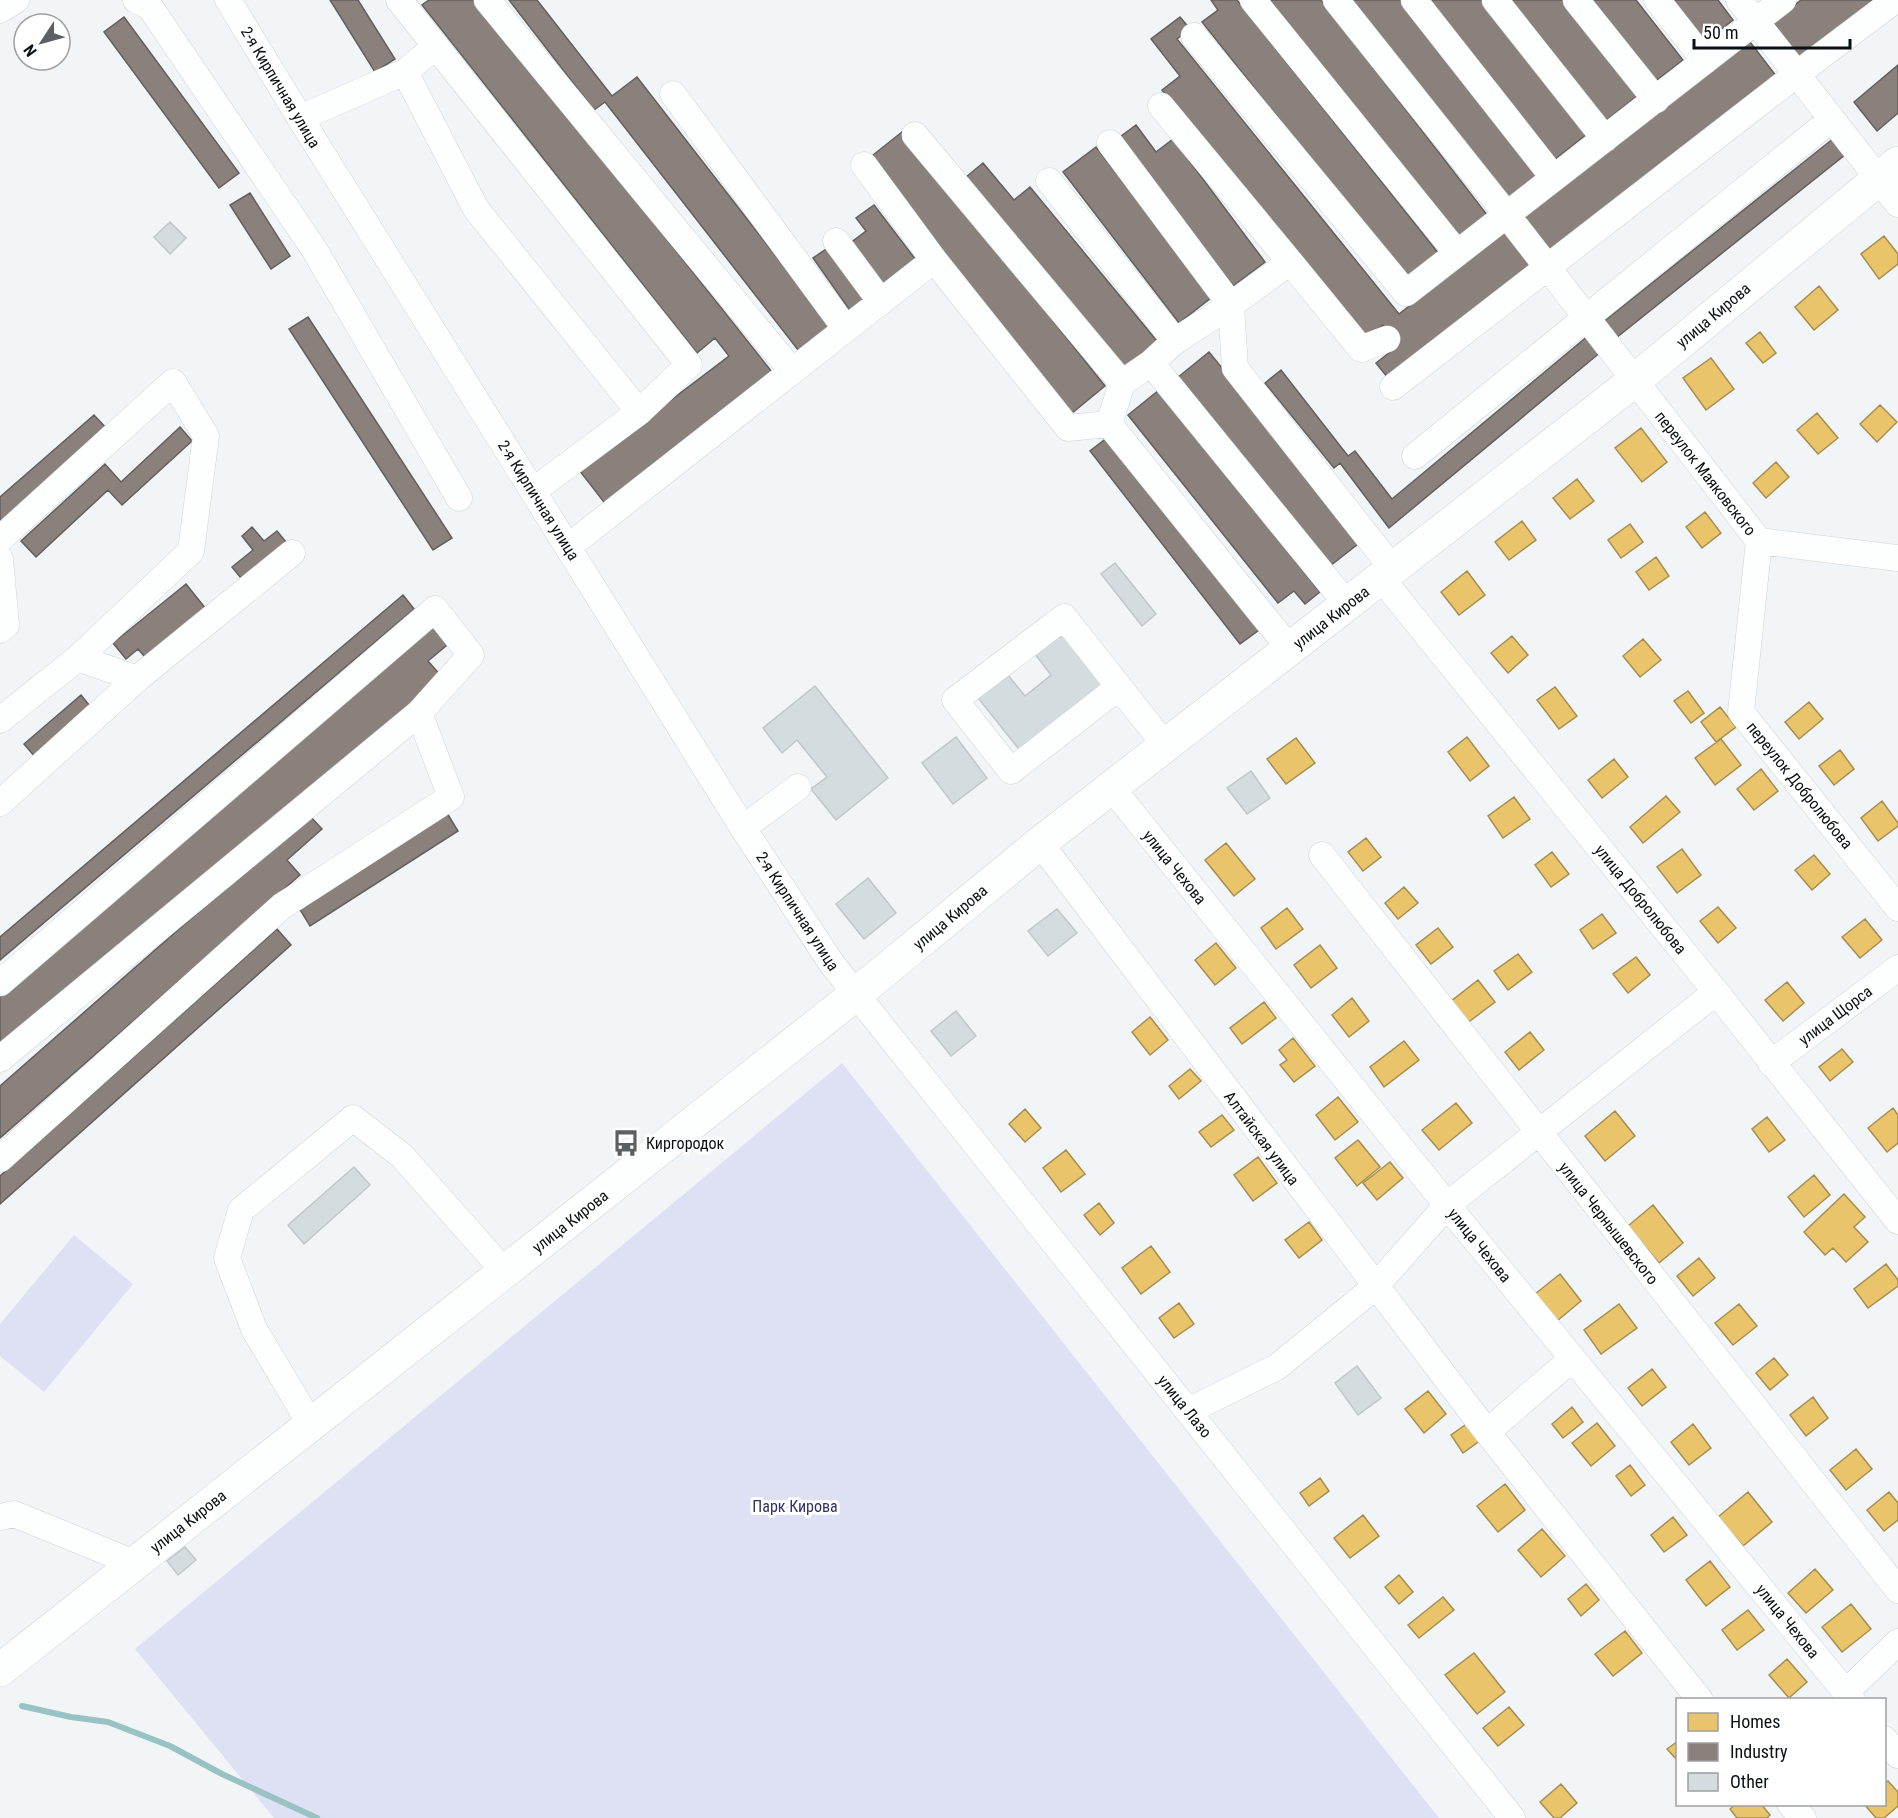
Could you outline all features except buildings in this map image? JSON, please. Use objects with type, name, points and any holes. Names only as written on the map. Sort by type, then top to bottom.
[{"type":"main road","name":"улица Кирова","points":[[0,1670],[855,995],[1040,843],[1891,182]]},
{"type":"street","points":[[0,10],[16,0]]},
{"type":"street","points":[[136,0],[150,7],[314,249],[459,498]]},
{"type":"street","name":"2-я Кирпичная улица","points":[[228,0],[743,828],[832,964],[855,995]]},
{"type":"street","points":[[487,0],[792,371]]},
{"type":"street","points":[[1253,0],[1457,254]]},
{"type":"street","name":"переулок Маяковского","points":[[1336,0],[1507,215],[1759,540],[1898,558]]},
{"type":"street","points":[[1414,0],[1554,178]]},
{"type":"street","points":[[1495,0],[1605,139]]},
{"type":"street","points":[[1576,0],[1656,100]]},
{"type":"street","points":[[1657,0],[1705,61]]},
{"type":"street","points":[[1739,0],[1832,119],[1891,182]]},
{"type":"street","points":[[1194,36],[1406,293],[1783,0]]},
{"type":"street","points":[[1393,387],[1895,0]]},
{"type":"street","points":[[404,2],[436,46],[689,365],[639,412],[533,491]]},
{"type":"street","points":[[300,118],[405,72],[436,46]]},
{"type":"street","points":[[405,72],[476,208],[639,412]]},
{"type":"street","points":[[673,94],[846,329]]},
{"type":"street","points":[[1161,105],[1361,349],[1387,339]]},
{"type":"street","points":[[1415,456],[1832,119]]},
{"type":"street","points":[[915,135],[1122,384]]},
{"type":"street","points":[[1110,143],[1231,305]]},
{"type":"street","points":[[864,165],[934,260],[1068,428],[1109,424]]},
{"type":"street","points":[[1049,181],[1175,341]]},
{"type":"street","points":[[836,242],[881,302]]},
{"type":"street","points":[[568,547],[934,260]]},
{"type":"street","points":[[1109,424],[1122,384],[1151,363],[1175,341],[1231,305],[1290,262]]},
{"type":"street","name":"улица Добролюбова","points":[[1231,305],[1235,368],[1387,573],[1898,1221]]},
{"type":"street","points":[[1151,363],[1347,604]]},
{"type":"street","points":[[0,539],[173,382],[206,436],[190,551],[78,658],[0,720]]},
{"type":"street","points":[[1109,424],[1290,649]]},
{"type":"street","name":"переулок Добролюбова","points":[[1759,540],[1742,712],[1898,908]]},
{"type":"street","points":[[0,803],[137,679],[292,553]]},
{"type":"street","points":[[0,559],[6,625],[0,630]]},
{"type":"street","points":[[0,982],[435,609],[471,655],[419,713],[0,1059]]},
{"type":"street","points":[[1119,687],[1011,771],[955,700],[1064,617],[1165,745]]},
{"type":"street","points":[[78,658],[137,679]]},
{"type":"street","points":[[0,1159],[282,906],[451,797],[419,713]]},
{"type":"street","points":[[743,828],[798,787]]},
{"type":"street","name":"улица Чехова","points":[[1111,788],[1572,1359],[1849,1696]]},
{"type":"street","name":"Алтайская улица","points":[[1040,843],[1375,1287],[1698,1698]]},
{"type":"street","name":"улица Чернышевского","points":[[1322,855],[1898,1590]]},
{"type":"street","name":"улица Щорса","points":[[1772,1063],[1898,968]]},
{"type":"street","points":[[1188,1411],[1277,1367],[1375,1287],[1447,1205],[1716,992]]},
{"type":"street","name":"улица Лазо","points":[[855,995],[1512,1818]]},
{"type":"street","points":[[311,1425],[254,1329],[227,1258],[241,1210],[353,1118],[402,1156],[505,1272]]},
{"type":"street","points":[[1487,1432],[1572,1359]]},
{"type":"street","points":[[0,1517],[14,1514],[134,1563]]},
{"type":"street","points":[[1849,1696],[1898,1642]]},
{"type":"street","points":[[1886,1740],[1898,1755]]},
{"type":"street","points":[[1792,1806],[1803,1818]]},
{"type":"green space","name":"Парк Кирова","points":[[842,1063],[1439,1818],[274,1818],[135,1649]]},
{"type":"green space","points":[[74,1235],[133,1284],[44,1392],[0,1356],[0,1324]]},
{"type":"waterway","points":[[22,1706],[71,1717],[108,1722],[170,1746],[222,1774],[317,1818]]},
{"type":"place","name":"Киргородок","points":[[626,1143]]}]
